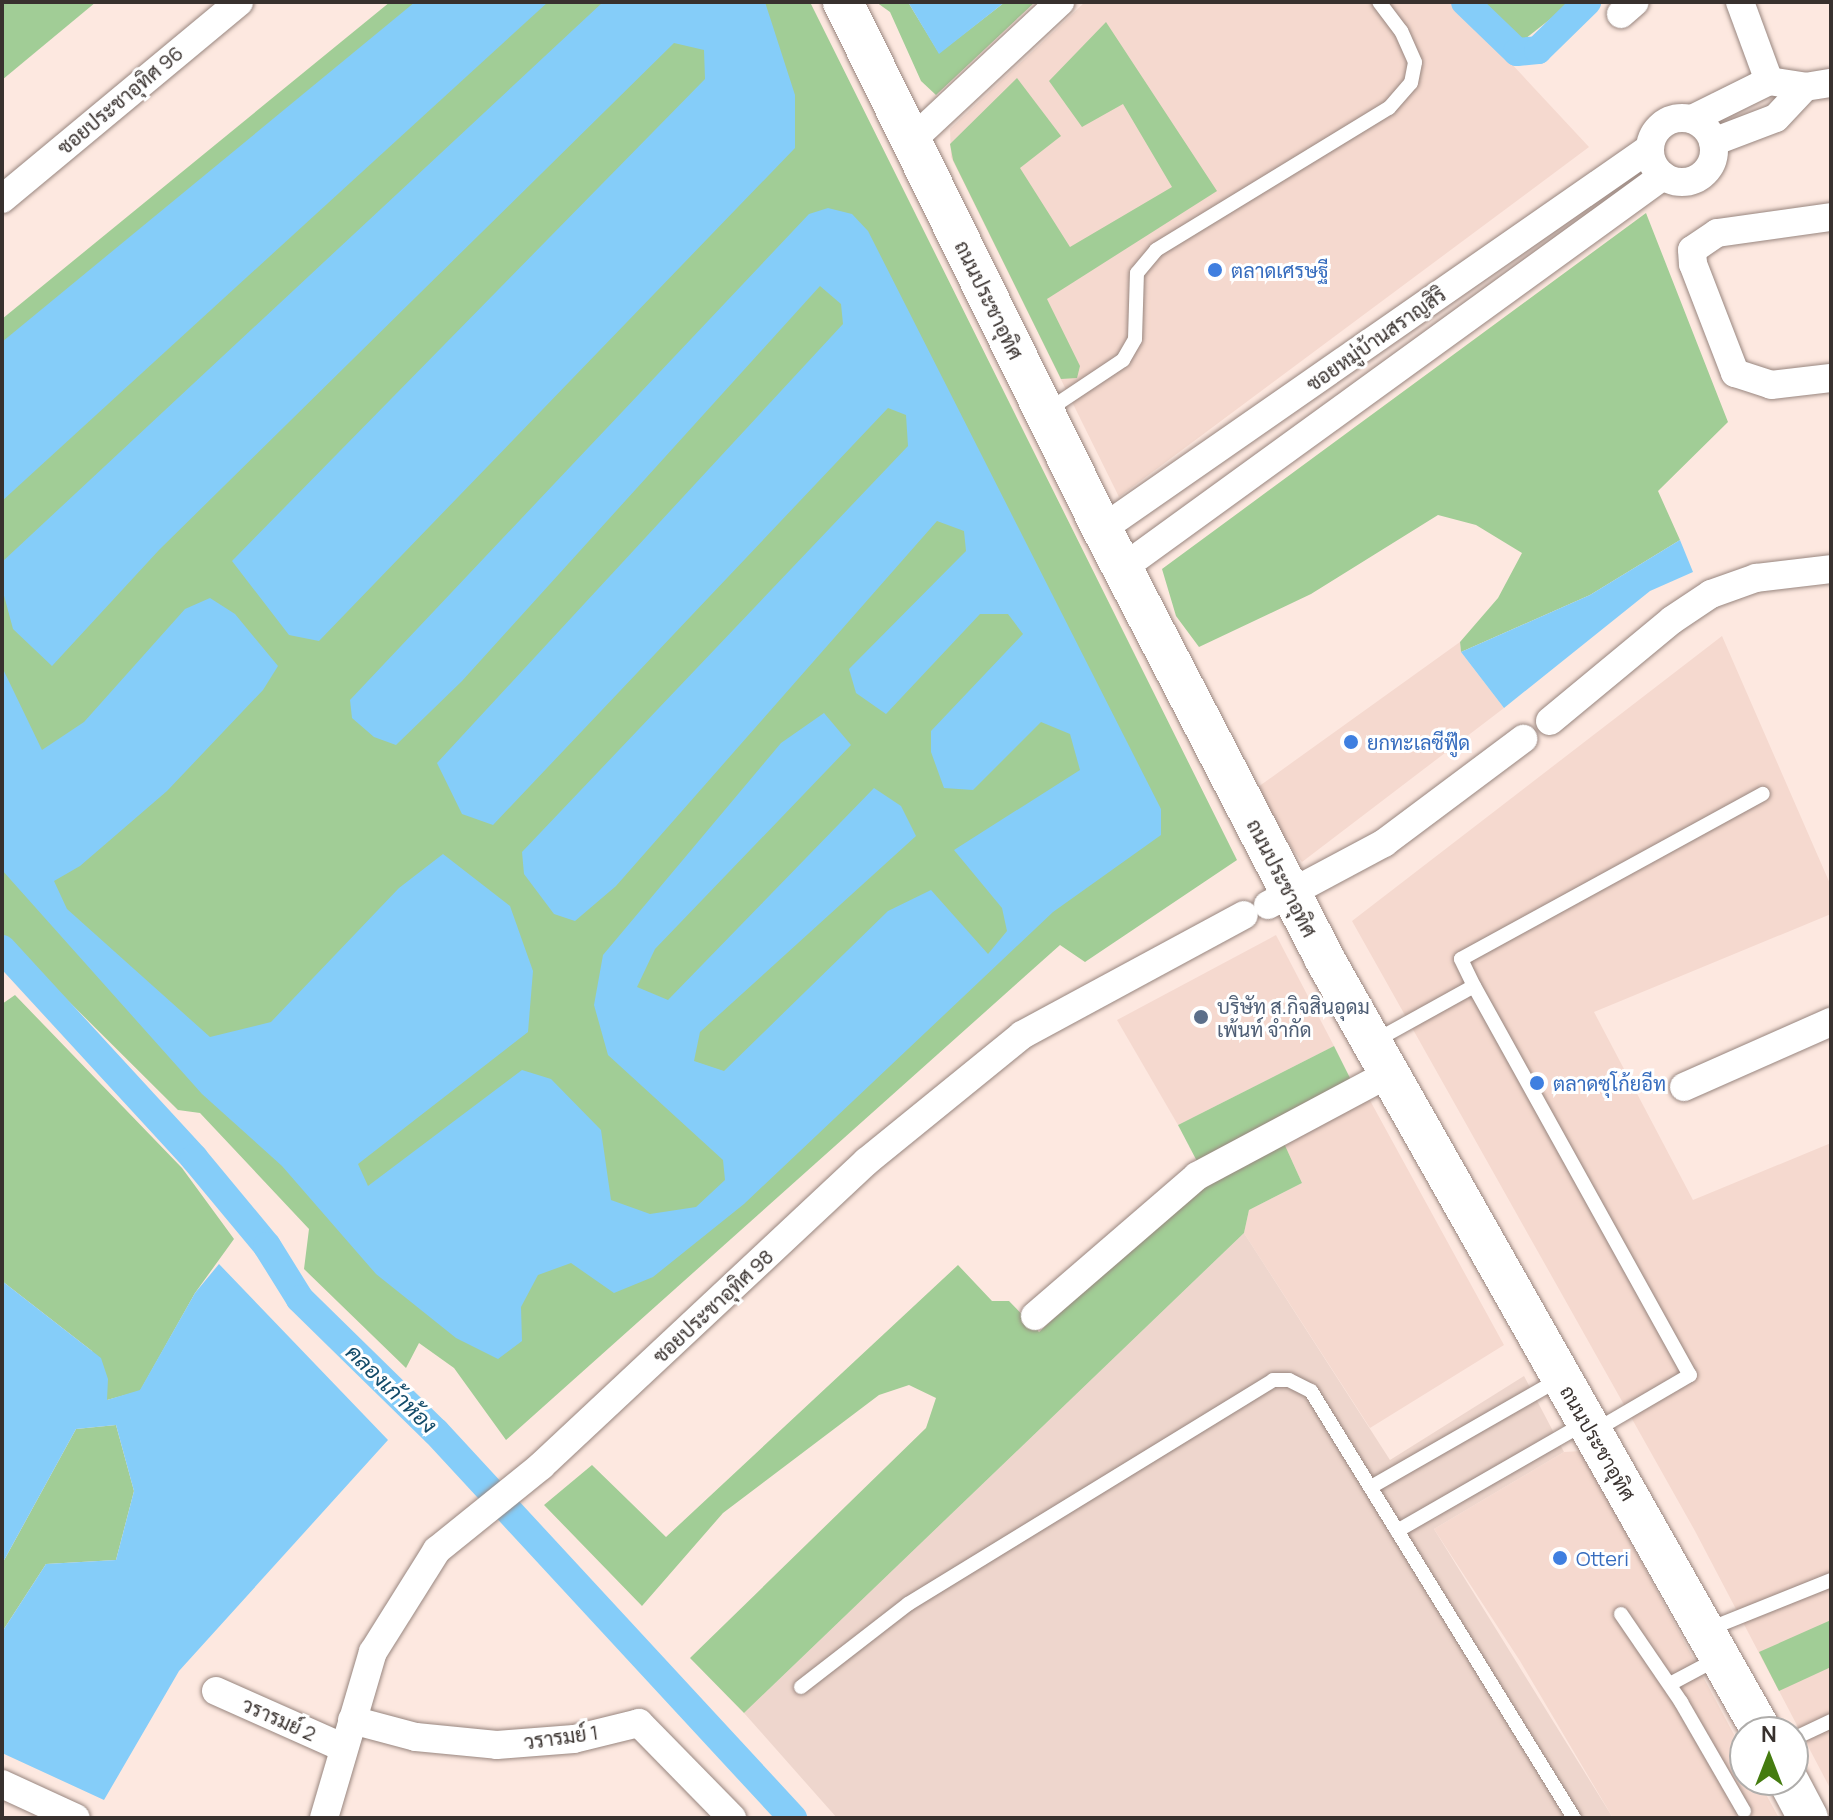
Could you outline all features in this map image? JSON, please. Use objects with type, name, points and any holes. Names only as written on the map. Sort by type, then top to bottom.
[{"type":"main road","name":"ถนนประชาอุทิศ","points":[[843,2],[1102,529],[1124,567],[1267,904],[1382,1058],[1753,1716]]},
{"type":"main road","points":[[1796,1796],[1808,1818]]},
{"type":"street","name":"ซอยประชาอุทิศ 96","points":[[2,199],[239,2]]},
{"type":"street","points":[[911,141],[1060,2]]},
{"type":"street","points":[[1740,2],[1769,81],[1818,85]]},
{"type":"street","name":"ซอยหมู่บ้านสราญสิริ","points":[[1102,529],[1650,148],[1665,124],[1692,119],[1769,81]]},
{"type":"street","points":[[1713,142],[1776,118],[1818,85]]},
{"type":"street","points":[[1650,148],[1663,176],[1680,182],[1699,177],[1712,162],[1713,142],[1692,119]]},
{"type":"street","name":"ซอยหมู่บ้านสราญสิริ","points":[[1124,567],[1663,176]]},
{"type":"street","points":[[1831,217],[1717,233],[1692,250],[1693,264],[1735,373],[1771,385],[1831,378]]},
{"type":"street","points":[[1550,721],[1672,620],[1711,594],[1756,578],[1831,569]]},
{"type":"street","name":"ซอยประชาอุทิศ 98","points":[[324,1818],[342,1747],[373,1652],[404,1597],[459,1530],[541,1466],[867,1161],[1009,1045],[1384,843],[1523,739]]},
{"type":"street","points":[[1684,1087],[1831,1022]]},
{"type":"street","points":[[1035,1316],[1197,1176],[1382,1058]]},
{"type":"street","name":"วรารมย์ 2","points":[[216,1691],[342,1747]]},
{"type":"street","name":"วรารมย์ 1","points":[[352,1720],[416,1737],[497,1745],[574,1739],[639,1723],[732,1818]]},
{"type":"street","points":[[2,1784],[76,1818]]},
{"type":"lane","points":[[1045,413],[1123,360],[1135,339],[1137,273],[1156,250],[1389,108],[1411,83],[1415,62],[1401,31],[1379,2]]},
{"type":"lane","points":[[1397,1531],[1690,1375],[1461,959],[1763,794]]},
{"type":"lane","points":[[1382,1058],[1474,986]]},
{"type":"lane","points":[[1371,1487],[1561,1377]]},
{"type":"lane","points":[[801,1687],[908,1604],[1273,1380],[1289,1380],[1311,1391],[1574,1818]]},
{"type":"lane","points":[[1670,1684],[1712,1644],[1831,1580]]},
{"type":"lane","points":[[1621,1614],[1670,1684],[1744,1811]]},
{"type":"lane","points":[[1809,1731],[1831,1721]]},
{"type":"shaded area","name":"ตลาดเศรษฐี","points":[[1085,2],[1454,2],[1589,147],[1119,497],[951,157],[950,129]]},
{"type":"shaded area","name":"ตลาดซุโก้ยอีท","points":[[1722,636],[1831,886],[1831,914],[1594,1012],[1693,1200],[1831,1143],[1831,1790],[1809,1748],[1809,1716],[1792,1716],[1695,1531],[1352,921]]},
{"type":"shaded area","points":[[1460,642],[1461,652],[1504,708],[1302,862],[1266,811],[1258,787]]},
{"type":"shaded area","points":[[1276,935],[1334,1046],[1178,1125],[1117,1020]]},
{"type":"shaded area","points":[[1367,1095],[1504,1345],[1370,1428],[1244,1233],[1249,1210],[1302,1183],[1283,1141]]},
{"type":"shaded area","points":[[1244,1233],[1390,1460],[1524,1376],[1564,1452],[1434,1529],[1613,1818],[837,1818],[744,1713]]},
{"type":"shaded area","points":[[1582,1451],[1729,1725],[1729,1796],[1767,1796],[1779,1818],[1613,1818],[1520,1661],[1434,1529],[1564,1452]]},
{"type":"green space","points":[[2,2],[96,2],[2,80]]},
{"type":"green space","points":[[390,2],[810,2],[1237,860],[1085,962],[1060,945],[506,1440],[454,1368],[419,1343],[406,1368],[304,1269],[309,1229],[200,1113],[178,1110],[2,935],[2,319]]},
{"type":"green space","points":[[876,2],[908,2],[939,53],[1005,2],[1035,2],[936,95],[921,81],[890,12]]},
{"type":"green space","points":[[1483,2],[1572,2],[1521,42]]},
{"type":"green space","points":[[1106,22],[1217,191],[1047,299],[1080,366],[1077,378],[1061,379],[953,160],[950,144],[1017,78],[1061,136],[1020,168],[1070,247],[1172,187],[1123,104],[1082,127],[1049,81]]},
{"type":"green space","points":[[1646,213],[1728,422],[1658,491],[1680,540],[1590,595],[1461,652],[1460,642],[1498,598],[1522,553],[1476,525],[1438,515],[1311,594],[1199,647],[1176,616],[1162,569]]},
{"type":"green space","points":[[15,995],[182,1168],[234,1239],[195,1293],[140,1391],[107,1400],[92,1351],[2,1281],[2,1004]]},
{"type":"green space","points":[[1334,1046],[1353,1084],[1200,1167],[1178,1125]]},
{"type":"green space","points":[[1283,1141],[1302,1183],[1249,1210],[1244,1233],[744,1713],[690,1658],[926,1428],[936,1398],[909,1385],[879,1395],[723,1513],[642,1606],[544,1505],[592,1465],[666,1537],[958,1265],[992,1301],[1009,1301],[1039,1332],[1199,1187]]},
{"type":"green space","points":[[116,1425],[134,1491],[116,1560],[46,1564],[2,1632],[2,1564],[76,1429]]},
{"type":"green space","points":[[1831,1620],[1831,1667],[1779,1691],[1759,1652]]},
{"type":"water","points":[[415,2],[548,2],[2,501],[2,342]]},
{"type":"water","points":[[603,2],[765,2],[795,95],[795,148],[319,641],[289,635],[232,561],[705,79],[704,50],[674,43],[159,550],[52,666],[13,629],[2,588],[2,562]]},
{"type":"water","points":[[908,2],[1005,2],[939,54]]},
{"type":"water","points":[[828,208],[852,214],[868,231],[1161,809],[1161,835],[1053,912],[744,1204],[653,1277],[614,1293],[571,1263],[538,1275],[521,1307],[522,1341],[498,1359],[456,1338],[376,1274],[282,1166],[202,1094],[2,870],[2,667],[42,750],[84,722],[185,609],[210,598],[235,614],[278,666],[263,690],[167,791],[80,866],[54,881],[67,909],[210,1037],[271,1022],[399,888],[443,854],[510,906],[533,971],[528,1032],[358,1164],[368,1186],[522,1070],[551,1079],[601,1130],[611,1200],[650,1214],[696,1207],[725,1180],[723,1160],[608,1055],[594,1005],[603,955],[781,743],[824,713],[851,745],[655,949],[637,987],[668,1000],[874,788],[901,806],[916,836],[700,1032],[694,1061],[724,1071],[888,911],[931,890],[988,954],[1007,931],[1002,908],[954,850],[1080,770],[1070,734],[1041,722],[973,790],[944,788],[931,752],[931,731],[1023,634],[1008,614],[980,614],[886,714],[856,693],[849,669],[966,551],[964,531],[937,521],[616,886],[575,921],[554,914],[524,874],[522,852],[908,446],[906,415],[888,408],[493,825],[462,814],[437,763],[843,324],[841,304],[820,286],[462,681],[396,745],[374,737],[352,718],[350,700],[809,214]]},
{"type":"water","points":[[1680,540],[1693,572],[1650,591],[1504,708],[1461,652],[1590,595]]},
{"type":"water","points":[[219,1264],[388,1440],[179,1671],[104,1800],[2,1753],[2,1632],[46,1564],[116,1560],[134,1491],[116,1425],[76,1429],[2,1564],[2,1281],[101,1358],[108,1379],[107,1400],[140,1390],[195,1293]]},
{"type":"waterway","points":[[1465,2],[1517,52],[1538,50],[1587,2]]},
{"type":"waterway","name":"คลองเก้าห้อง","points":[[2,949],[194,1158],[267,1246],[300,1299],[436,1432],[793,1818]]},
{"type":"place","name":"ตลาดเศรษฐี","points":[[1215,270]]},
{"type":"place","name":"ยกทะเลซีฟู๊ด","points":[[1351,742]]},
{"type":"place","name":"บริษัท ส.กิจสินอุดม เพ้นท์ จำกัด","points":[[1201,1017]]},
{"type":"place","name":"ตลาดซุโก้ยอีท","points":[[1537,1083]]},
{"type":"place","name":"Otteri","points":[[1560,1558]]}]
